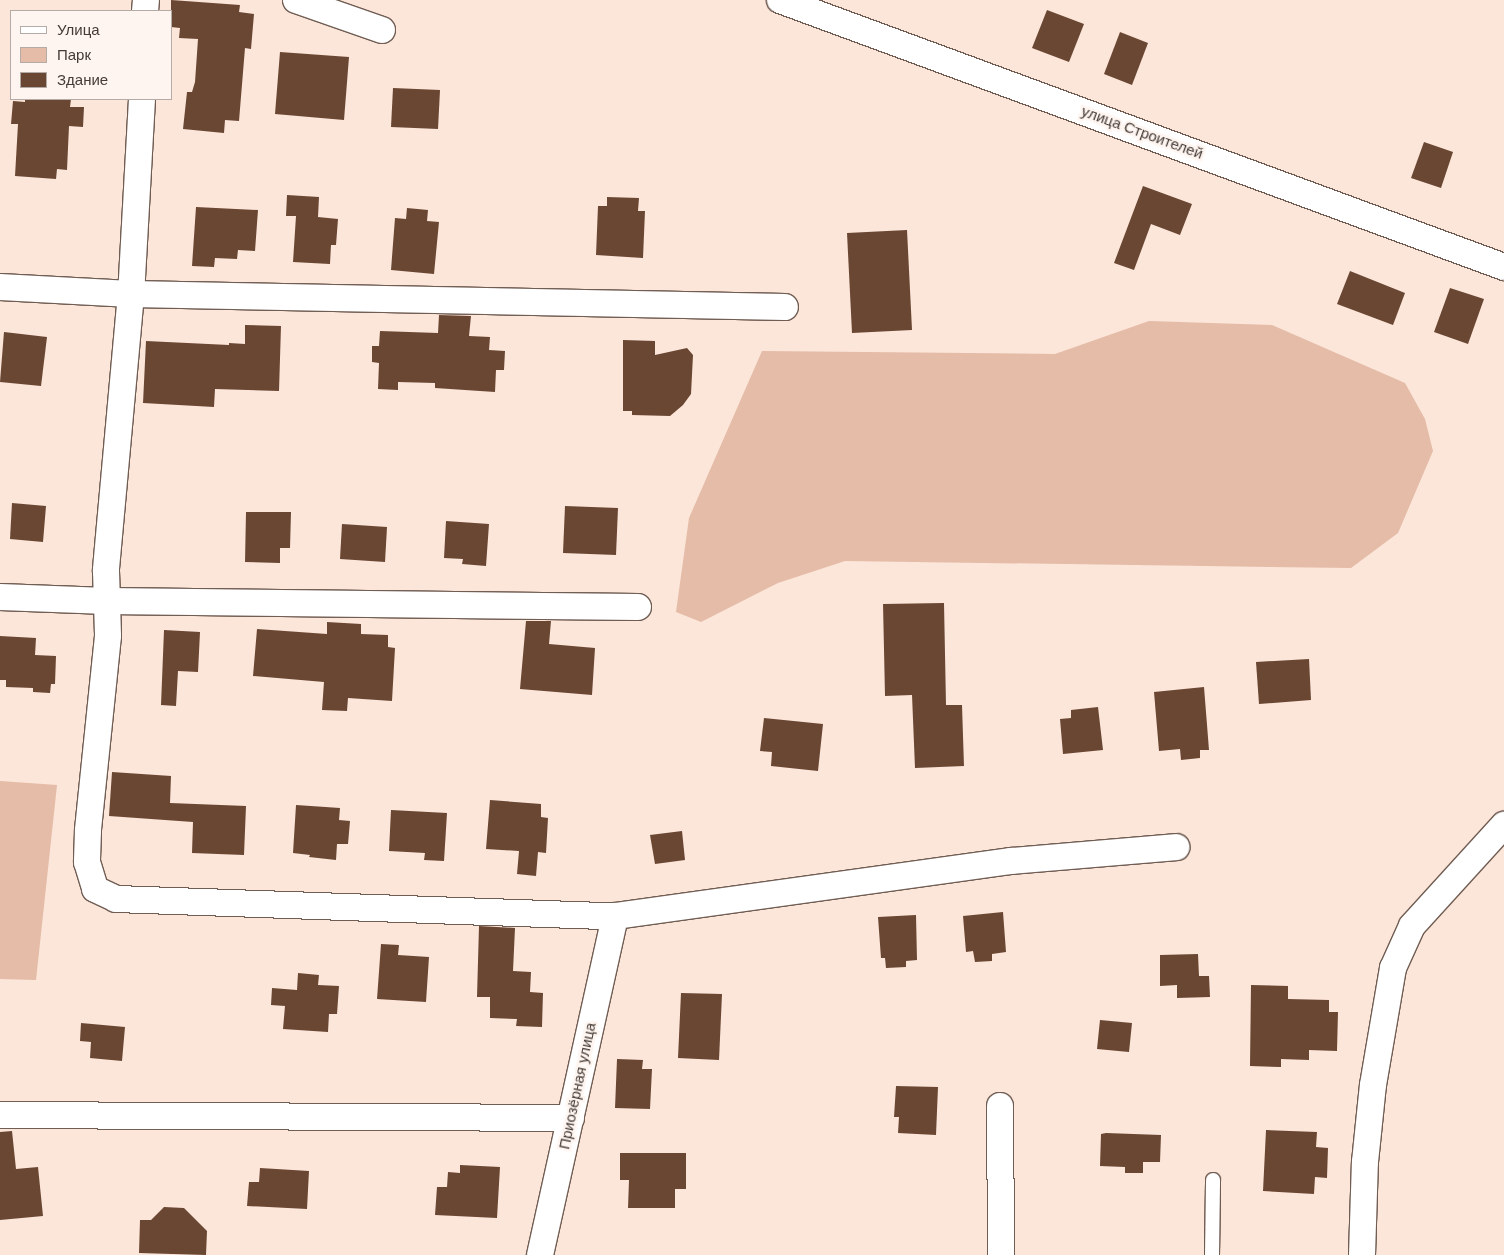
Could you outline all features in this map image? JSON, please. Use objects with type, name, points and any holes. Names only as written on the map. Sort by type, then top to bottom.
[{"type":"street","points":[[296,0],[382,30]]},
{"type":"street","name":"улица Строителей","points":[[780,0],[1504,267]]},
{"type":"street","points":[[142,100],[131,294],[106,571],[108,636],[88,831],[87,862],[95,889],[116,899],[615,916],[1011,861],[1176,847]]},
{"type":"street","points":[[0,287],[131,294],[785,307]]},
{"type":"street","points":[[0,597],[107,601],[638,608]]},
{"type":"street","points":[[1362,1255],[1365,1162],[1373,1085],[1393,968],[1412,926],[1504,825]]},
{"type":"street","name":"Приозёрная улица","points":[[540,1255],[615,916]]},
{"type":"street","points":[[1000,1106],[1001,1255]]},
{"type":"street","points":[[0,1115],[571,1118]]},
{"type":"lane","points":[[1212,1255],[1213,1180]]},
{"type":"green space","points":[[1149,321],[1272,325],[1405,383],[1425,419],[1433,451],[1398,533],[1351,568],[845,561],[778,583],[701,622],[676,612],[689,518],[762,351],[1055,354]]},
{"type":"green space","points":[[0,781],[57,785],[36,980],[0,979]]},
{"type":"building","points":[[171,0],[240,5],[239,12],[254,14],[251,49],[245,48],[239,121],[225,120],[224,133],[183,129],[187,92],[192,92],[195,82],[198,39],[179,38],[180,28],[172,27]]},
{"type":"building","points":[[1047,10],[1084,24],[1069,62],[1032,48]]},
{"type":"building","points":[[1120,32],[1148,43],[1132,85],[1104,74]]},
{"type":"building","points":[[280,52],[349,57],[344,120],[275,114]]},
{"type":"building","points":[[393,88],[440,90],[438,129],[391,127]]},
{"type":"building","points":[[25,100],[71,100],[70,107],[84,107],[83,127],[69,126],[67,170],[57,169],[56,179],[15,176],[18,124],[11,124],[13,101],[25,102]]},
{"type":"building","points":[[1424,142],[1453,152],[1441,188],[1411,178]]},
{"type":"building","points":[[1143,186],[1192,204],[1180,235],[1151,224],[1134,270],[1114,263]]},
{"type":"building","points":[[287,195],[319,197],[318,217],[338,219],[336,245],[331,245],[330,264],[293,262],[296,216],[286,216]]},
{"type":"building","points":[[607,197],[639,198],[638,211],[645,211],[643,258],[596,255],[598,206],[607,206]]},
{"type":"building","points":[[196,207],[258,210],[255,251],[238,250],[237,259],[215,258],[214,267],[192,266]]},
{"type":"building","points":[[407,208],[428,210],[427,221],[439,222],[434,274],[391,270],[395,218],[406,219]]},
{"type":"building","points":[[907,230],[912,330],[852,333],[847,233]]},
{"type":"building","points":[[1350,271],[1405,293],[1393,325],[1337,304]]},
{"type":"building","points":[[1450,288],[1484,299],[1468,344],[1434,332]]},
{"type":"building","points":[[439,315],[471,316],[469,336],[490,337],[489,350],[505,351],[504,370],[496,370],[495,392],[435,388],[435,383],[398,382],[398,390],[378,389],[379,363],[372,362],[372,346],[379,346],[380,331],[438,333]]},
{"type":"building","points":[[245,325],[281,326],[279,391],[215,389],[214,407],[143,403],[146,341],[245,344]]},
{"type":"building","points":[[4,332],[47,337],[41,386],[0,382]]},
{"type":"building","points":[[623,340],[655,341],[655,355],[687,348],[693,355],[691,394],[683,405],[670,416],[632,415],[632,411],[623,411]]},
{"type":"building","points":[[12,503],[46,506],[43,542],[10,539]]},
{"type":"building","points":[[565,506],[618,508],[616,555],[563,553]]},
{"type":"building","points":[[246,512],[291,512],[290,548],[280,548],[280,563],[245,562]]},
{"type":"building","points":[[446,521],[489,524],[486,566],[462,564],[463,559],[444,558]]},
{"type":"building","points":[[342,524],[387,527],[385,562],[340,559]]},
{"type":"building","points":[[944,603],[946,705],[962,705],[964,766],[915,768],[912,695],[885,696],[883,604]]},
{"type":"building","points":[[526,621],[551,621],[549,644],[595,648],[592,695],[520,689]]},
{"type":"building","points":[[327,622],[361,624],[361,634],[388,635],[388,647],[395,648],[392,701],[348,698],[347,711],[322,710],[324,682],[253,676],[257,629],[327,634]]},
{"type":"building","points":[[164,630],[200,632],[198,672],[178,671],[176,706],[161,705]]},
{"type":"building","points":[[0,636],[36,638],[35,655],[56,656],[55,684],[51,684],[50,693],[33,692],[33,688],[6,687],[6,680],[0,680]]},
{"type":"building","points":[[1309,659],[1311,700],[1259,704],[1256,662]]},
{"type":"building","points":[[1204,687],[1209,750],[1200,750],[1200,758],[1181,760],[1180,749],[1159,751],[1154,692]]},
{"type":"building","points":[[1098,707],[1103,750],[1063,754],[1060,719],[1071,718],[1071,710]]},
{"type":"building","points":[[764,718],[823,724],[818,771],[771,766],[772,752],[760,751]]},
{"type":"building","points":[[112,772],[171,776],[170,803],[246,806],[244,855],[192,853],[193,822],[109,816]]},
{"type":"building","points":[[490,800],[541,804],[541,817],[548,818],[546,853],[538,852],[536,876],[517,874],[519,851],[486,849]]},
{"type":"building","points":[[296,805],[340,808],[339,820],[350,821],[348,844],[337,844],[336,860],[293,853]]},
{"type":"building","points":[[391,810],[447,813],[444,861],[424,860],[425,853],[389,851]]},
{"type":"building","points":[[682,831],[685,860],[655,864],[650,835]]},
{"type":"building","points":[[1003,912],[1006,952],[992,954],[992,961],[975,962],[973,951],[966,952],[963,916]]},
{"type":"building","points":[[916,915],[917,960],[906,961],[906,967],[886,968],[885,958],[881,958],[878,917]]},
{"type":"building","points":[[479,926],[515,928],[513,971],[531,972],[530,992],[543,993],[542,1027],[516,1026],[517,1019],[490,1018],[490,997],[477,997]]},
{"type":"building","points":[[381,944],[399,945],[398,955],[429,957],[426,1002],[377,999]]},
{"type":"building","points":[[1198,954],[1199,976],[1209,976],[1210,997],[1177,998],[1177,985],[1160,986],[1160,955]]},
{"type":"building","points":[[298,973],[319,975],[318,985],[339,986],[337,1014],[329,1014],[328,1032],[283,1029],[285,1006],[271,1005],[272,988],[297,990]]},
{"type":"building","points":[[1251,985],[1288,986],[1288,999],[1329,1000],[1329,1012],[1338,1012],[1337,1051],[1309,1050],[1309,1060],[1281,1059],[1281,1067],[1250,1066]]},
{"type":"building","points":[[681,993],[722,994],[719,1060],[678,1058]]},
{"type":"building","points":[[1100,1020],[1132,1023],[1129,1052],[1097,1049]]},
{"type":"building","points":[[81,1023],[125,1027],[122,1061],[90,1058],[91,1042],[80,1041]]},
{"type":"building","points":[[617,1059],[643,1060],[642,1069],[652,1069],[650,1109],[615,1108]]},
{"type":"building","points":[[896,1086],[938,1087],[936,1135],[898,1133],[899,1117],[894,1117]]},
{"type":"building","points":[[1266,1130],[1317,1132],[1316,1147],[1328,1148],[1327,1178],[1315,1177],[1314,1194],[1263,1191]]},
{"type":"building","points":[[12,1131],[16,1169],[38,1167],[43,1216],[0,1220],[0,1132]]},
{"type":"building","points":[[1101,1134],[1161,1135],[1160,1162],[1143,1162],[1143,1173],[1125,1173],[1125,1167],[1100,1166]]},
{"type":"building","points":[[620,1153],[686,1153],[686,1189],[675,1189],[675,1208],[628,1208],[629,1180],[620,1180]]},
{"type":"building","points":[[460,1165],[500,1167],[497,1218],[435,1215],[437,1187],[447,1187],[448,1172],[460,1173]]},
{"type":"building","points":[[260,1168],[309,1171],[307,1209],[247,1206],[249,1182],[259,1182]]},
{"type":"building","points":[[164,1207],[184,1208],[207,1231],[206,1255],[139,1253],[140,1220],[151,1220]]}]
